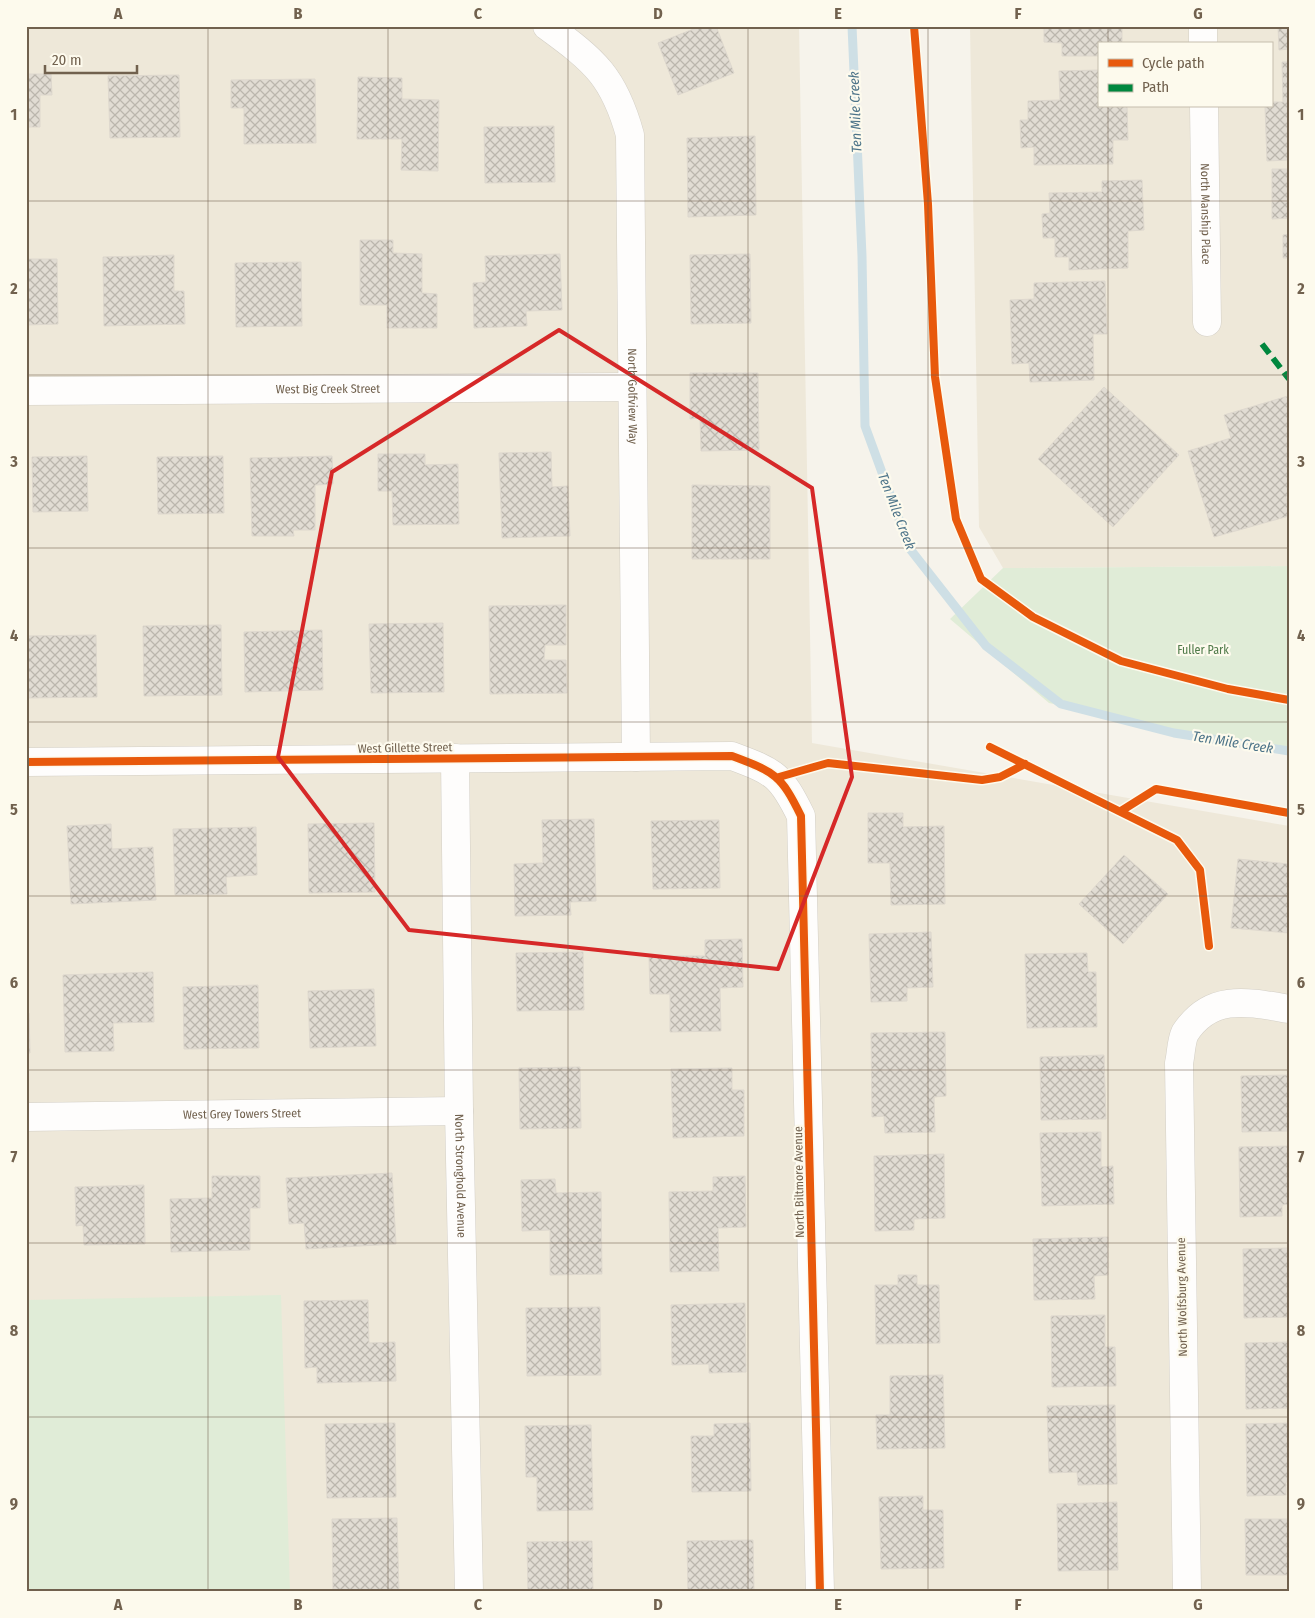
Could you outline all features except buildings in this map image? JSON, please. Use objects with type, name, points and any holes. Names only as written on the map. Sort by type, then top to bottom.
[{"type":"street","name":"North Golfview Way","points":[[547,26],[581,51],[601,71],[618,99],[630,135],[636,757]]},
{"type":"street","points":[[1203,26],[1203,42]]},
{"type":"street","name":"North Manship Place","points":[[1204,108],[1207,322]]},
{"type":"street","name":"West Big Creek Street","points":[[26,391],[632,387]]},
{"type":"street","name":"West Gillette Street","points":[[26,762],[732,756],[764,768],[779,777]]},
{"type":"street","name":"North Stronghold Avenue","points":[[455,758],[459,1112],[469,1592]]},
{"type":"street","name":"North Biltmore Avenue","points":[[779,777],[788,789],[802,816],[820,1592]]},
{"type":"street","name":"North Wolfsburg Avenue","points":[[1187,1592],[1179,1064],[1184,1035],[1206,1010],[1229,1002],[1257,1003],[1289,1008]]},
{"type":"street","name":"West Grey Towers Street","points":[[26,1116],[459,1112]]},
{"type":"highlighted area","points":[[559,330],[812,488],[852,777],[778,969],[409,930],[278,757],[332,472]]},
{"type":"shaded area","points":[[26,26],[799,26],[812,743],[1289,826],[1289,1592],[26,1592]]},
{"type":"shaded area","points":[[970,26],[1289,26],[1289,566],[1003,568],[979,527]]},
{"type":"green space","name":"Fuller Park","points":[[1289,566],[1289,753],[1049,703],[950,619],[1003,568]]},
{"type":"green space","points":[[281,1295],[290,1592],[26,1592],[26,1300]]},
{"type":"waterway","name":"Ten Mile Creek","points":[[852,26],[862,256],[865,426],[910,549],[986,646],[1061,704],[1174,733],[1289,751]]},
{"type":"marked path","points":[[1262,344],[1289,379]]},
{"type":"cycle path","points":[[914,26],[928,204],[935,377],[956,519],[981,579],[1033,617],[1121,661],[1228,689],[1289,700]]},
{"type":"cycle path","points":[[990,747],[1177,840],[1200,870],[1209,946]]},
{"type":"cycle path","points":[[26,762],[732,756],[758,766],[782,783],[801,816],[820,1592]]},
{"type":"cycle path","points":[[779,777],[828,763],[982,780],[1000,777],[1025,764]]},
{"type":"cycle path","points":[[1121,811],[1156,789],[1289,813]]}]
